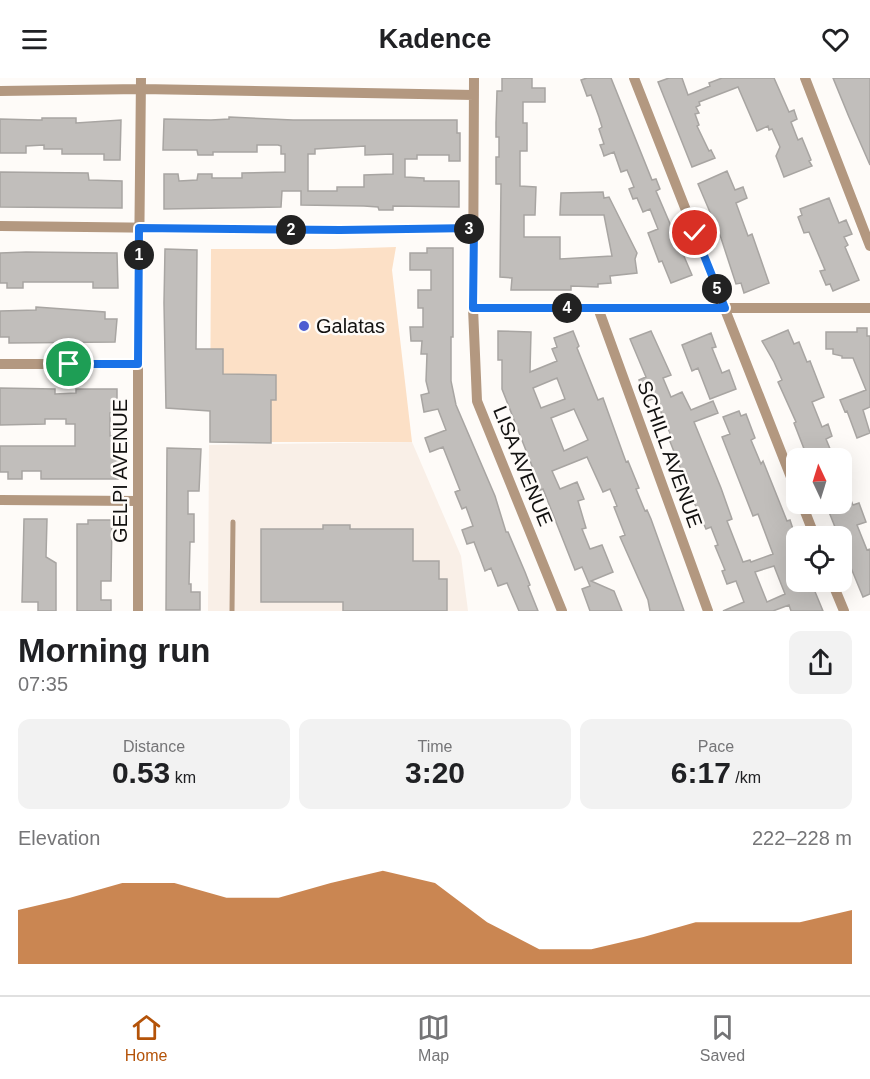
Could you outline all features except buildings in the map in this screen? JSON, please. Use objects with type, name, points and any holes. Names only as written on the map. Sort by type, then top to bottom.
[{"type":"street","name":"LISA AVENUE","points":[[474,78],[473,308],[477,401],[562,611]]},
{"type":"street","points":[[634,78],[786,464]]},
{"type":"street","points":[[805,78],[870,246]]},
{"type":"street","points":[[0,91],[141,84],[474,95]]},
{"type":"street","name":"GELPI AVENUE","points":[[138,611],[141,84]]},
{"type":"street","points":[[0,226],[340,230],[474,228]]},
{"type":"street","points":[[473,308],[870,308]]},
{"type":"street","name":"SCHILL AVENUE","points":[[598,308],[708,611]]},
{"type":"street","points":[[0,364],[138,364]]},
{"type":"street","points":[[0,500],[138,501]]},
{"type":"street","points":[[836,592],[844,611]]},
{"type":"lane","points":[[232,611],[233,522]]},
{"type":"shaded area","name":"Galatas","points":[[396,247],[392,270],[412,442],[210,442],[211,249]]},
{"type":"shaded area","points":[[412,442],[461,556],[468,611],[208,611],[209,445]]},
{"type":"place","name":"Galatas","points":[[304,326]]},
{"type":"route","points":[[69,364],[138,364],[139,228],[340,230],[474,228],[473,308],[725,308],[695,233]]}]
